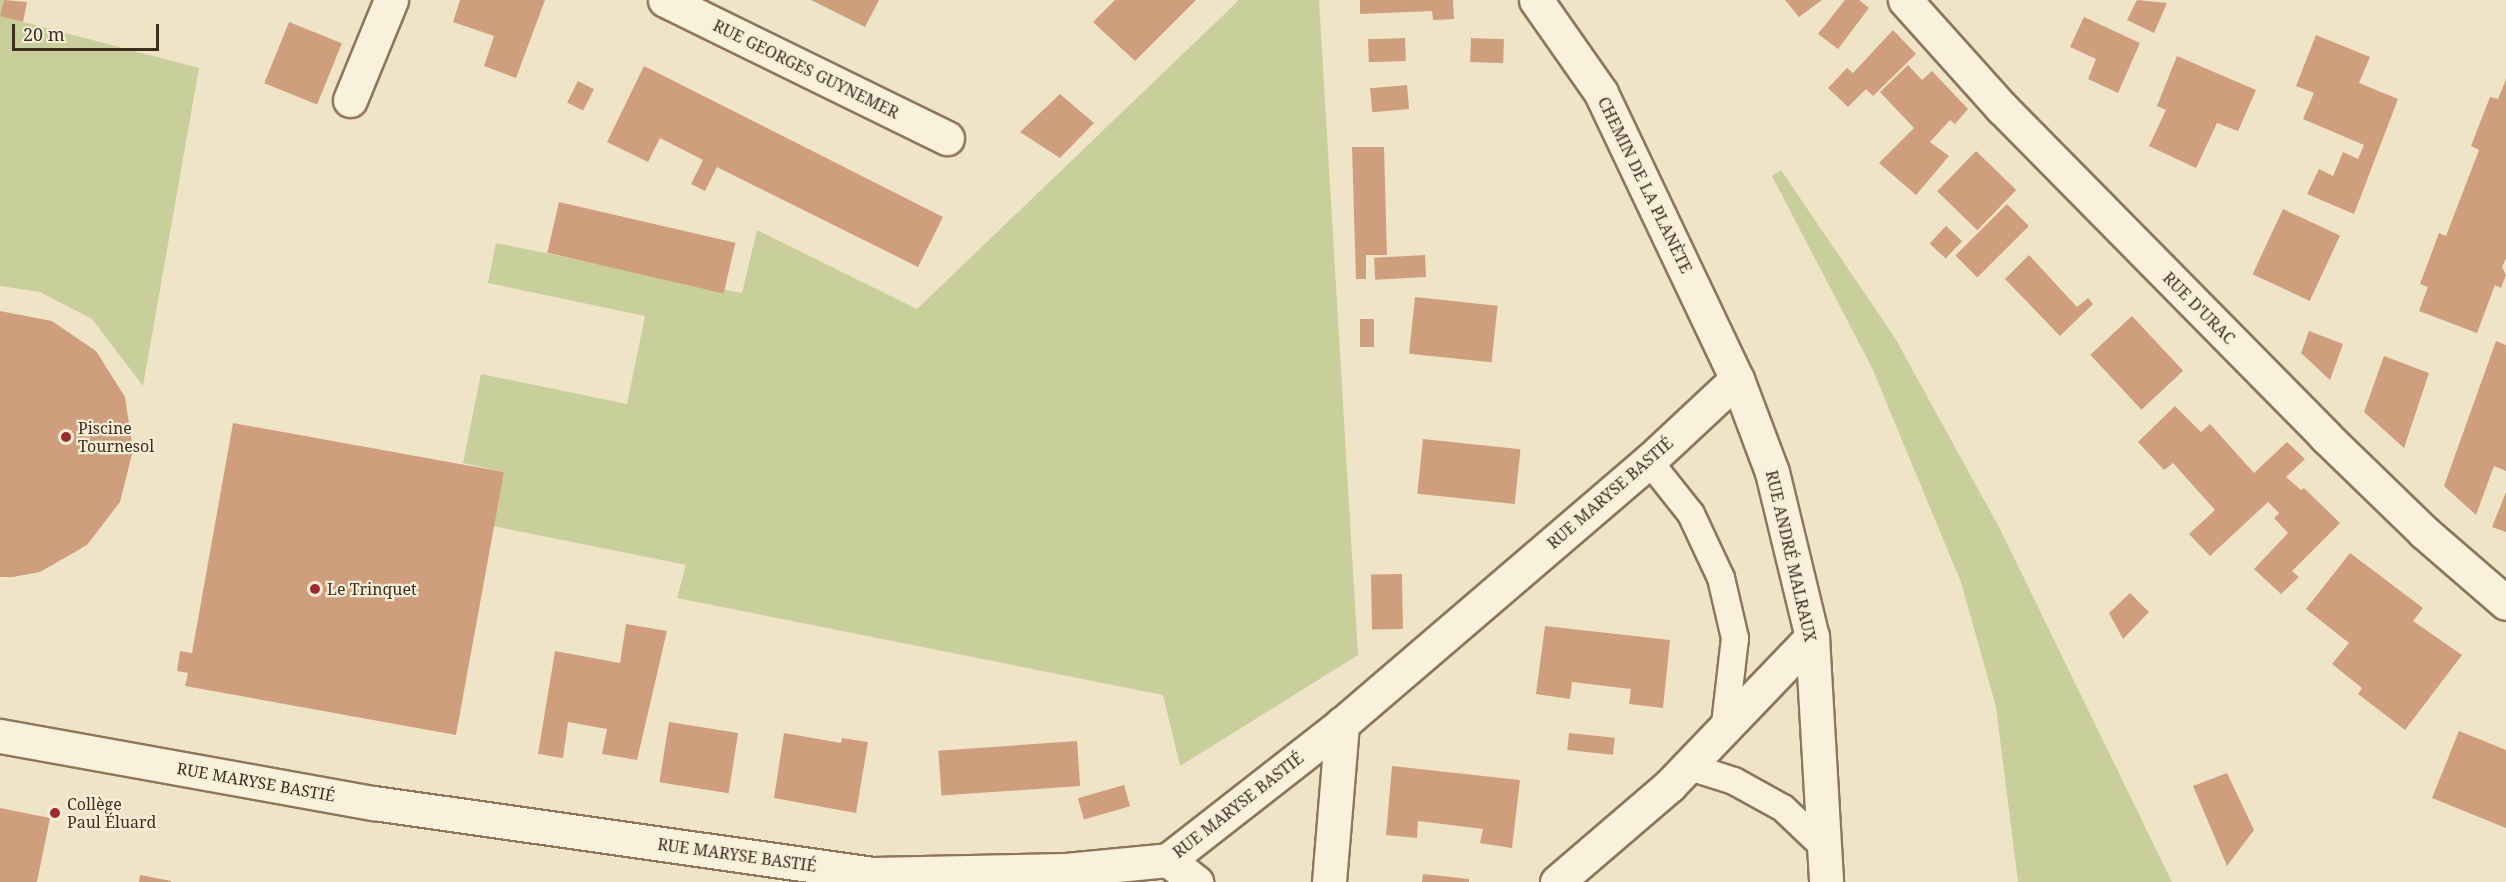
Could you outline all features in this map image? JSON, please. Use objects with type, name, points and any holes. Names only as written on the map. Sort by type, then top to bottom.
[{"type":"street","points":[[350,100],[391,0]]},
{"type":"street","name":"RUE GEORGES GUYNEMER","points":[[664,0],[947,138]]},
{"type":"street","name":"CHEMIN DE LA PLANÈTE","points":[[1536,0],[1601,93],[1737,379]]},
{"type":"street","name":"RUE D'URAC","points":[[1905,0],[2002,108],[2325,436],[2424,532],[2506,603]]},
{"type":"street","name":"RUE MARYSE BASTIÉ","points":[[0,736],[374,803],[873,878],[1066,870],[1168,860],[1342,724],[1649,461],[1737,379]]},
{"type":"street","name":"RUE ANDRÉ MALRAUX","points":[[1737,379],[1772,472],[1812,637],[1826,848],[1826,882]]},
{"type":"street","points":[[1557,882],[1687,766],[1812,637]]},
{"type":"street","points":[[1329,882],[1342,724]]},
{"type":"street","points":[[1168,860],[1196,882]]},
{"type":"lane","points":[[1649,461],[1691,514],[1721,578],[1735,638],[1725,725]]},
{"type":"lane","points":[[1687,766],[1734,782],[1782,808],[1826,848]]},
{"type":"green space","points":[[0,0],[4,0],[1,16],[199,68],[143,386],[92,319],[40,292],[0,286]]},
{"type":"green space","points":[[1239,0],[1319,0],[1358,655],[1180,766],[1163,695],[677,598],[686,565],[493,526],[504,472],[463,463],[481,374],[627,404],[645,316],[488,283],[496,243],[742,293],[757,230],[917,309]]},
{"type":"green space","points":[[1781,170],[1895,338],[2000,529],[2172,882],[2018,882],[1996,707],[1961,582],[1872,368],[1772,176]]},
{"type":"building","points":[[4,0],[27,2],[23,22],[0,16]]},
{"type":"building","points":[[460,0],[545,0],[516,78],[484,66],[494,36],[453,22]]},
{"type":"building","points":[[811,0],[879,0],[865,27]]},
{"type":"building","points":[[1115,0],[1196,0],[1135,61],[1093,22]]},
{"type":"building","points":[[1360,0],[1453,0],[1454,19],[1433,20],[1432,11],[1360,14]]},
{"type":"building","points":[[1785,0],[1822,0],[1799,17]]},
{"type":"building","points":[[1845,0],[1859,0],[1869,8],[1838,49],[1818,34]]},
{"type":"building","points":[[2137,0],[2167,3],[2154,33],[2127,20]]},
{"type":"building","points":[[2084,17],[2140,43],[2118,93],[2088,79],[2096,59],[2070,47]]},
{"type":"building","points":[[289,22],[342,43],[317,105],[264,83]]},
{"type":"building","points":[[1893,30],[1916,54],[1873,96],[1866,89],[1848,107],[1828,88],[1847,68],[1853,73]]},
{"type":"building","points":[[2316,35],[2370,57],[2359,83],[2398,99],[2354,214],[2307,194],[2319,169],[2333,176],[2343,152],[2358,159],[2364,145],[2303,119],[2314,93],[2296,86]]},
{"type":"building","points":[[1405,38],[1406,61],[1369,62],[1368,39]]},
{"type":"building","points":[[1471,38],[1504,39],[1503,63],[1470,62]]},
{"type":"building","points":[[2177,56],[2256,90],[2238,131],[2217,123],[2196,168],[2149,146],[2166,110],[2157,106]]},
{"type":"building","points":[[1908,65],[1922,80],[1932,71],[1968,109],[1955,124],[1950,120],[1930,142],[1949,156],[1916,195],[1879,163],[1914,128],[1880,92]]},
{"type":"building","points":[[644,66],[943,217],[918,267],[717,167],[705,191],[691,184],[703,160],[660,138],[648,162],[607,142]]},
{"type":"building","points":[[2506,79],[2506,258],[2502,267],[2506,275],[2501,288],[2495,285],[2477,333],[2419,311],[2428,287],[2420,284],[2439,233],[2446,236],[2479,150],[2471,146],[2490,97],[2498,99]]},
{"type":"building","points":[[578,81],[594,89],[583,111],[567,102]]},
{"type":"building","points":[[1407,85],[1409,109],[1372,112],[1370,88]]},
{"type":"building","points":[[1060,94],[1094,123],[1060,158],[1020,132]]},
{"type":"building","points":[[1352,147],[1384,147],[1387,255],[1366,255],[1366,279],[1356,279]]},
{"type":"building","points":[[1976,151],[2016,190],[1977,230],[1937,191]]},
{"type":"building","points":[[559,202],[735,243],[724,293],[547,253]]},
{"type":"building","points":[[2007,204],[2029,226],[1977,278],[1955,256]]},
{"type":"building","points":[[2283,209],[2340,236],[2310,301],[2253,274]]},
{"type":"building","points":[[1946,226],[1962,241],[1946,259],[1930,244]]},
{"type":"building","points":[[1425,255],[1426,277],[1375,280],[1374,258]]},
{"type":"building","points":[[2029,255],[2077,307],[2088,298],[2093,304],[2060,336],[2005,279]]},
{"type":"building","points":[[1415,297],[1498,306],[1492,362],[1409,354]]},
{"type":"building","name":"Piscine Tournesol","points":[[0,311],[52,321],[96,351],[125,397],[133,450],[120,502],[87,545],[40,572],[13,577],[0,577]]},
{"type":"building","points":[[2132,316],[2183,371],[2141,410],[2090,355]]},
{"type":"building","points":[[1360,319],[1374,319],[1374,347],[1360,347]]},
{"type":"building","points":[[2309,331],[2343,344],[2330,380],[2301,353]]},
{"type":"building","points":[[2496,341],[2506,345],[2506,471],[2494,466],[2476,515],[2444,486]]},
{"type":"building","points":[[2384,356],[2429,373],[2404,448],[2364,412]]},
{"type":"building","points":[[2175,406],[2201,432],[2210,424],[2254,473],[2287,442],[2305,459],[2286,477],[2301,490],[2304,488],[2340,523],[2292,571],[2299,577],[2281,594],[2254,569],[2288,533],[2274,518],[2279,513],[2268,502],[2210,556],[2189,534],[2215,510],[2173,463],[2164,470],[2138,442]]},
{"type":"building","points":[[233,423],[504,472],[456,735],[185,686],[188,673],[177,671],[180,651],[192,653]]},
{"type":"building","points":[[1423,439],[1520,449],[1515,504],[1417,494]]},
{"type":"building","points":[[2506,492],[2506,532],[2492,527]]},
{"type":"building","points":[[2350,553],[2423,608],[2413,621],[2462,655],[2405,730],[2358,694],[2362,688],[2332,664],[2349,643],[2306,609]]},
{"type":"building","points":[[1402,574],[1403,629],[1372,630],[1371,575]]},
{"type":"building","points":[[2130,593],[2149,612],[2123,639],[2109,613]]},
{"type":"building","points":[[626,624],[667,631],[637,760],[602,754],[607,729],[568,722],[563,758],[538,754],[555,651],[620,663]]},
{"type":"building","points":[[1545,626],[1670,640],[1663,708],[1629,704],[1631,689],[1572,682],[1570,699],[1536,694]]},
{"type":"building","points":[[669,722],[738,733],[729,793],[659,782]]},
{"type":"building","points":[[2459,731],[2506,750],[2506,828],[2432,798]]},
{"type":"building","points":[[784,733],[841,743],[842,738],[868,742],[856,813],[774,798]]},
{"type":"building","points":[[1569,733],[1615,738],[1613,755],[1567,750]]},
{"type":"building","points":[[1077,741],[1080,786],[941,796],[938,751]]},
{"type":"building","points":[[1392,766],[1520,780],[1512,848],[1480,843],[1483,829],[1418,821],[1417,838],[1386,835]]},
{"type":"building","points":[[2227,773],[2254,830],[2227,866],[2193,786]]},
{"type":"building","points":[[1124,785],[1130,806],[1084,819],[1078,798]]},
{"type":"building","points":[[0,808],[50,818],[37,882],[0,882]]},
{"type":"building","points":[[1423,874],[1469,879],[1469,882],[1422,882]]},
{"type":"building","points":[[140,875],[171,881],[171,882],[139,882]]},
{"type":"place","name":"Piscine Tournesol","points":[[66,437]]},
{"type":"place","name":"Le Trinquet","points":[[315,589]]},
{"type":"place","name":"Collège Paul Éluard","points":[[55,813]]}]
